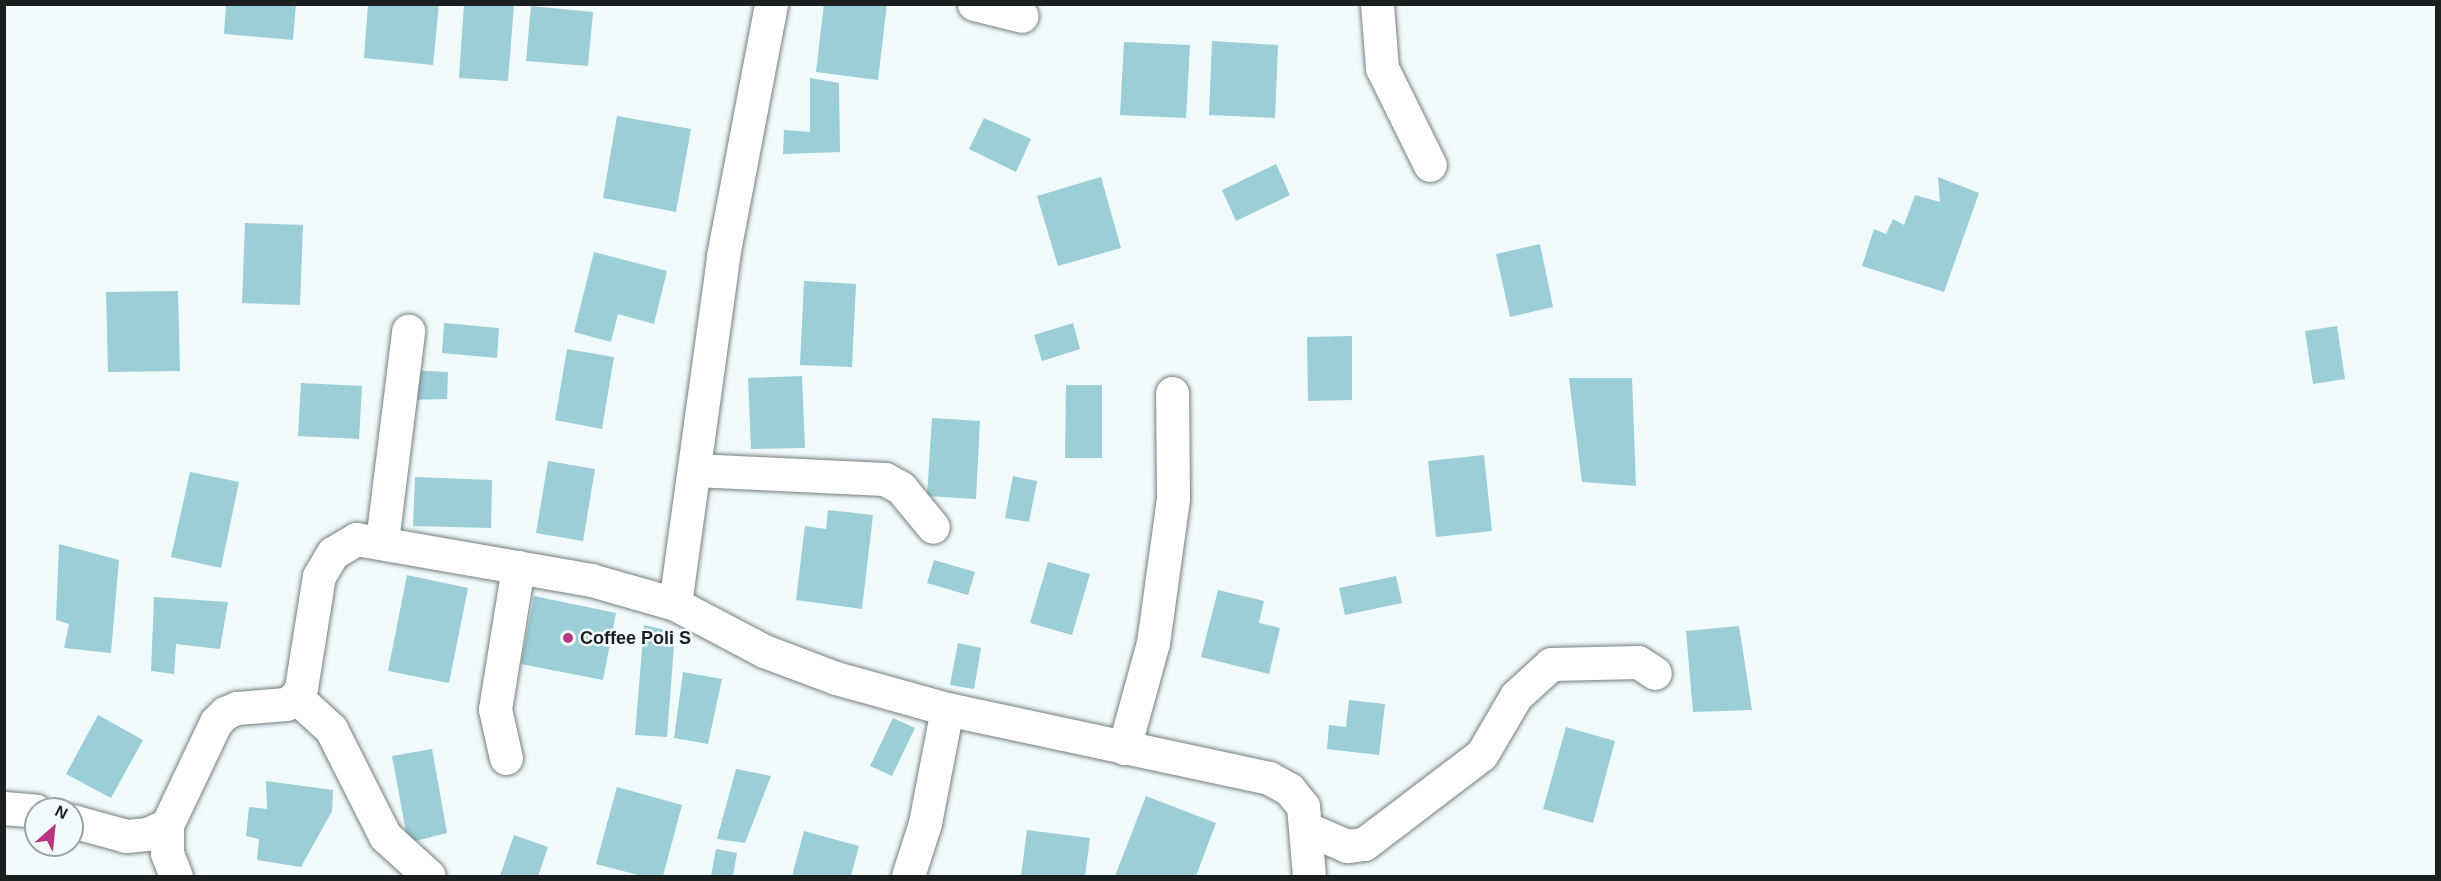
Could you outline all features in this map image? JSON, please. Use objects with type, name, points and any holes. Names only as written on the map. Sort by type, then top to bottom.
[{"type":"street","points":[[675,604],[723,256],[771,4]]},
{"type":"street","points":[[974,4],[1022,16]]},
{"type":"street","points":[[1377,4],[1382,68],[1430,165]]},
{"type":"street","points":[[382,541],[408,331]]},
{"type":"street","points":[[1124,748],[1153,643],[1173,498],[1172,393]]},
{"type":"street","points":[[694,470],[885,480],[901,488],[933,527]]},
{"type":"street","points":[[176,876],[167,853],[167,825],[216,722],[225,713],[286,704],[296,697],[301,688],[318,576],[333,553],[356,539],[382,541],[591,580],[675,604],[764,651],[836,678],[947,709],[1269,778],[1289,789],[1303,806],[1308,829],[1310,876]]},
{"type":"street","points":[[506,758],[495,710],[518,567]]},
{"type":"street","points":[[1308,829],[1347,846],[1364,844],[1482,754],[1516,696],[1551,664],[1638,662],[1655,673]]},
{"type":"street","points":[[296,697],[331,729],[385,836],[429,876]]},
{"type":"street","points":[[908,876],[925,823],[947,709]]},
{"type":"street","points":[[4,808],[24,810]]},
{"type":"street","points":[[84,824],[126,836],[147,834],[167,825]]},
{"type":"building","points":[[226,4],[296,4],[293,40],[224,34]]},
{"type":"building","points":[[368,4],[439,4],[433,65],[364,58]]},
{"type":"building","points":[[464,4],[514,4],[508,81],[459,78]]},
{"type":"building","points":[[824,4],[887,4],[878,80],[816,72]]},
{"type":"building","points":[[531,6],[593,12],[588,66],[526,61]]},
{"type":"building","points":[[1212,41],[1278,45],[1275,118],[1209,115]]},
{"type":"building","points":[[1124,42],[1190,45],[1186,118],[1120,115]]},
{"type":"building","points":[[810,78],[839,83],[840,152],[783,154],[784,130],[810,132]]},
{"type":"building","points":[[617,116],[691,129],[676,212],[603,198]]},
{"type":"building","points":[[984,118],[1031,139],[1016,172],[969,149]]},
{"type":"building","points":[[1276,164],[1290,195],[1236,221],[1222,190]]},
{"type":"building","points":[[1101,177],[1121,248],[1058,266],[1037,196]]},
{"type":"building","points":[[1938,177],[1979,193],[1944,292],[1862,266],[1874,229],[1886,234],[1893,219],[1904,225],[1915,195],[1940,202]]},
{"type":"building","points":[[245,223],[303,225],[300,305],[242,303]]},
{"type":"building","points":[[1540,244],[1553,307],[1510,317],[1496,254]]},
{"type":"building","points":[[594,252],[667,271],[654,324],[618,314],[611,342],[574,332]]},
{"type":"building","points":[[804,281],[856,284],[852,367],[800,365]]},
{"type":"building","points":[[178,291],[180,371],[108,372],[106,292]]},
{"type":"building","points":[[444,323],[499,328],[497,358],[442,353]]},
{"type":"building","points":[[1073,323],[1080,349],[1042,361],[1034,335]]},
{"type":"building","points":[[2337,326],[2345,379],[2313,384],[2305,331]]},
{"type":"building","points":[[1352,336],[1352,400],[1308,401],[1307,337]]},
{"type":"building","points":[[567,349],[614,357],[602,429],[555,420]]},
{"type":"building","points":[[408,370],[448,372],[447,399],[406,400]]},
{"type":"building","points":[[802,376],[805,448],[751,449],[748,378]]},
{"type":"building","points":[[1569,378],[1632,378],[1636,486],[1582,482]]},
{"type":"building","points":[[301,383],[362,386],[359,439],[298,436]]},
{"type":"building","points":[[1066,385],[1102,385],[1102,458],[1065,458]]},
{"type":"building","points":[[932,418],[980,421],[976,499],[927,496]]},
{"type":"building","points":[[1484,455],[1492,531],[1436,537],[1428,461]]},
{"type":"building","points":[[548,461],[595,469],[583,541],[536,533]]},
{"type":"building","points":[[190,472],[239,482],[221,568],[171,557]]},
{"type":"building","points":[[1013,476],[1037,481],[1029,522],[1005,518]]},
{"type":"building","points":[[415,477],[492,480],[491,528],[413,526]]},
{"type":"building","points":[[828,510],[873,515],[862,609],[796,600],[805,526],[826,529]]},
{"type":"building","points":[[59,544],[119,560],[111,653],[64,648],[69,624],[56,620]]},
{"type":"building","points":[[934,560],[975,572],[968,595],[927,583]]},
{"type":"building","points":[[1048,562],[1090,574],[1072,635],[1030,623]]},
{"type":"building","points":[[407,575],[468,588],[449,683],[388,671]]},
{"type":"building","points":[[1396,576],[1402,603],[1345,615],[1339,588]]},
{"type":"building","points":[[1218,590],[1264,601],[1259,623],[1280,628],[1269,674],[1201,657]]},
{"type":"building","name":"Coffee Poli S","points":[[534,596],[616,613],[603,680],[521,664]]},
{"type":"building","points":[[154,597],[228,602],[220,649],[176,644],[174,674],[151,671]]},
{"type":"building","points":[[644,625],[675,632],[667,737],[635,735]]},
{"type":"building","points":[[1739,626],[1752,710],[1693,712],[1686,631]]},
{"type":"building","points":[[958,643],[981,648],[974,689],[950,685]]},
{"type":"building","points":[[683,672],[722,679],[708,744],[674,738]]},
{"type":"building","points":[[1349,700],[1385,704],[1379,755],[1327,749],[1329,725],[1346,727]]},
{"type":"building","points":[[98,715],[143,740],[111,798],[66,774]]},
{"type":"building","points":[[893,718],[915,728],[892,776],[870,766]]},
{"type":"building","points":[[1566,727],[1615,741],[1593,823],[1543,809]]},
{"type":"building","points":[[432,749],[447,833],[408,843],[392,756]]},
{"type":"building","points":[[736,769],[771,776],[745,843],[717,839]]},
{"type":"building","points":[[266,781],[333,790],[332,811],[301,867],[257,860],[259,839],[246,836],[249,807],[267,809]]},
{"type":"building","points":[[617,787],[682,805],[663,876],[642,876],[596,864]]},
{"type":"building","points":[[1146,796],[1216,823],[1196,876],[1115,876]]},
{"type":"building","points":[[1027,830],[1090,838],[1085,876],[1021,876]]},
{"type":"building","points":[[804,831],[859,846],[851,876],[792,876]]},
{"type":"building","points":[[514,835],[548,847],[538,876],[500,876]]},
{"type":"building","points":[[716,849],[737,853],[733,876],[711,876]]},
{"type":"place","name":"Coffee Poli S","points":[[568,638]]}]
